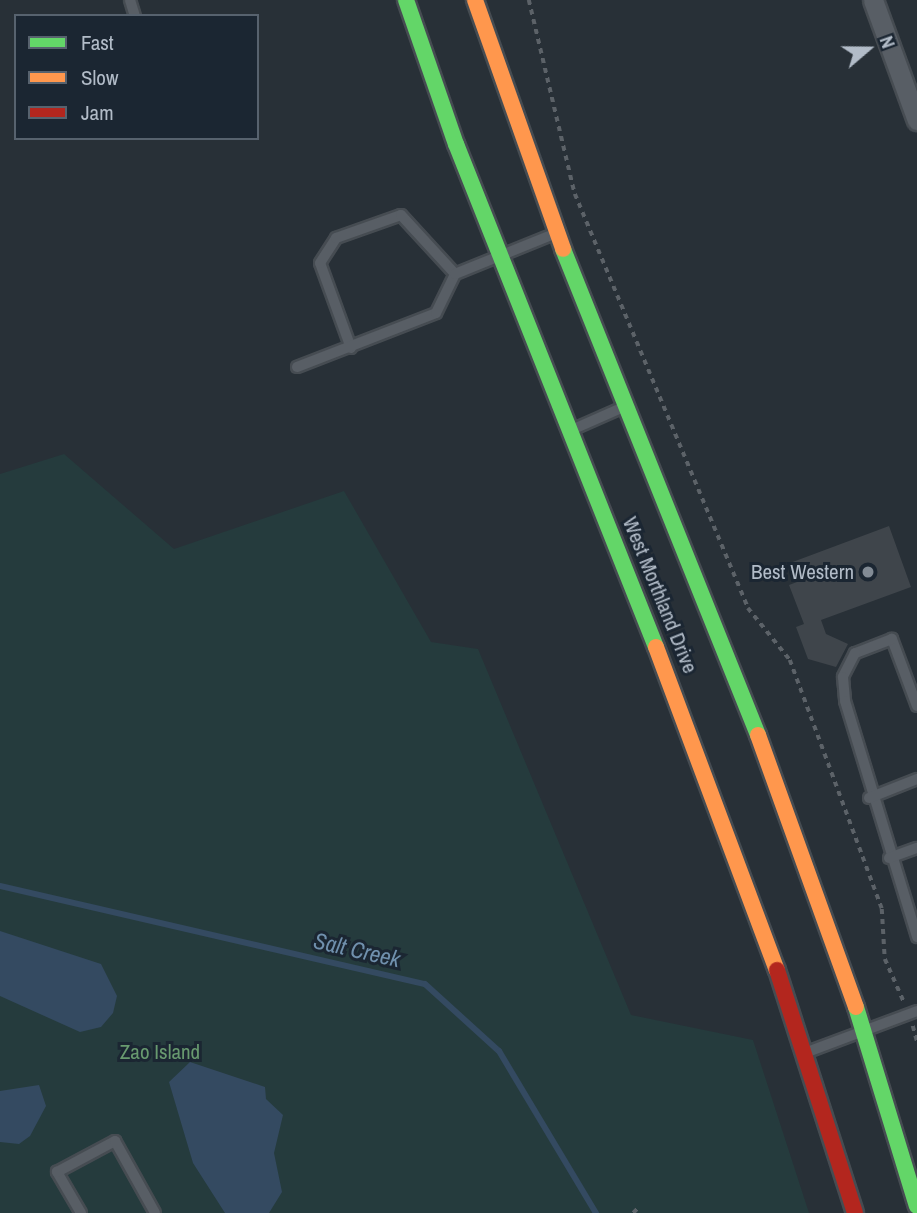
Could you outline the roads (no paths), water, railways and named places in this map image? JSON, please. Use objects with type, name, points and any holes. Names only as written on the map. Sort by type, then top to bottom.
[{"type":"highway","name":"West Morthland Drive","points":[[406,0],[501,257],[750,885],[806,1053],[855,1213]]},
{"type":"highway","name":"West Morthland Drive","points":[[475,0],[556,233],[744,697],[864,1031],[917,1206]]},
{"type":"street","points":[[873,0],[917,120]]},
{"type":"lane","points":[[351,348],[320,263],[336,238],[401,215],[455,274]]},
{"type":"lane","points":[[297,367],[436,313],[455,274],[556,233]]},
{"type":"lane","points":[[571,430],[626,405]]},
{"type":"lane","points":[[917,706],[892,639],[855,653],[843,677],[845,701],[869,768],[869,797],[917,937]]},
{"type":"lane","points":[[869,797],[917,779]]},
{"type":"lane","points":[[889,858],[917,848]]},
{"type":"lane","points":[[806,1053],[913,1013]]},
{"type":"lane","points":[[81,1213],[57,1172],[115,1141],[155,1213]]},
{"type":"water","points":[[0,931],[101,964],[117,996],[113,1013],[101,1027],[80,1032],[0,996]]},
{"type":"water","points":[[190,1062],[265,1087],[266,1099],[283,1115],[274,1153],[282,1192],[269,1213],[225,1213],[193,1163],[169,1082]]},
{"type":"water","points":[[39,1085],[46,1106],[30,1136],[19,1144],[0,1142],[0,1091]]},
{"type":"waterway","name":"Salt Creek","points":[[0,886],[425,984],[499,1051],[596,1213]]},
{"type":"place","name":"Best Western","points":[[868,572]]},
{"type":"park label","name":"Zao Island","points":[[160,1052]]}]
